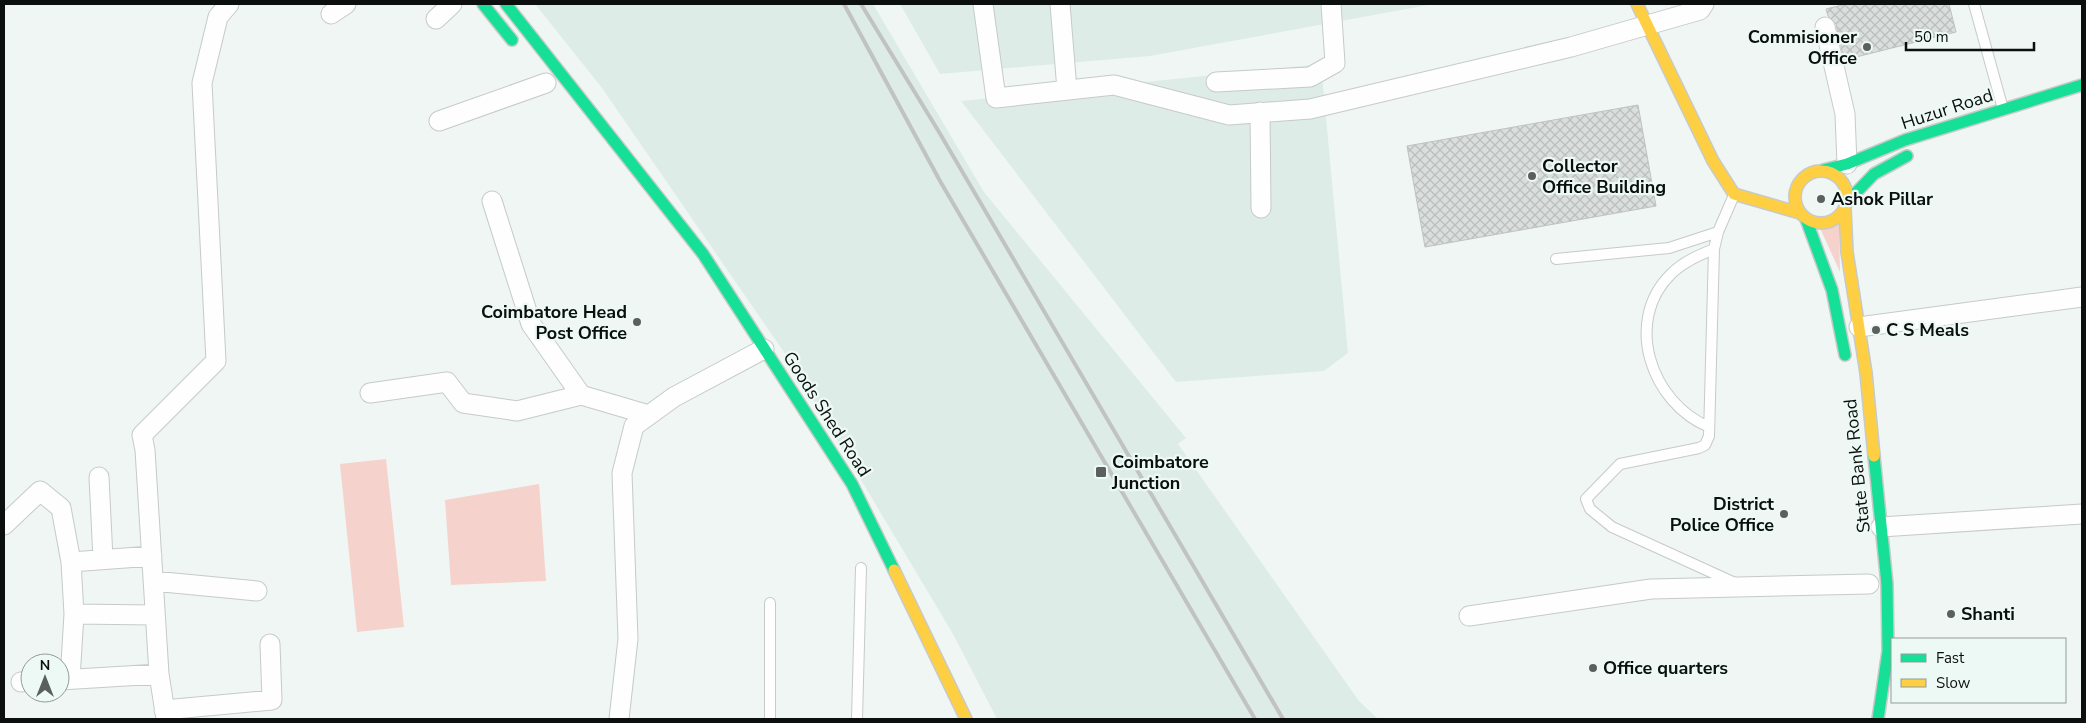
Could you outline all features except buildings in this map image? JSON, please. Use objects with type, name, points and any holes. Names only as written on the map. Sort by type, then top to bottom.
[{"type":"main road","points":[[483,4],[518,47]]},
{"type":"main road","name":"Goods Shed Road","points":[[506,4],[703,254],[852,484],[966,719]]},
{"type":"main road","points":[[1637,4],[1713,161],[1734,194],[1803,216],[1815,223],[1832,221],[1868,177],[1889,163],[1918,152]]},
{"type":"main road","name":"Huzur Road","points":[[1823,170],[1847,164],[1905,140],[2082,85]]},
{"type":"main road","points":[[611,117],[621,150]]},
{"type":"main road","points":[[588,130],[621,150]]},
{"type":"main road","points":[[1783,186],[1800,181],[1807,175],[1823,170],[1839,177],[1845,184],[1846,205]]},
{"type":"main road","points":[[1800,181],[1794,197],[1832,290],[1847,364]]},
{"type":"main road","points":[[1734,194],[1760,190]]},
{"type":"main road","name":"State Bank Road","points":[[1846,205],[1847,252],[1859,327],[1887,584],[1888,650],[1878,719]]},
{"type":"street","points":[[229,4],[218,18],[202,83],[216,361],[142,435],[145,450],[159,674],[165,714],[272,700],[270,644]]},
{"type":"street","points":[[436,19],[452,4]]},
{"type":"street","points":[[983,4],[996,98],[1114,85],[1229,115],[1319,106],[1571,47],[1700,10],[1704,4]]},
{"type":"street","points":[[1060,4],[1067,90]]},
{"type":"street","points":[[1216,82],[1310,76],[1335,63],[1331,4]]},
{"type":"street","points":[[1825,27],[1845,114],[1847,164]]},
{"type":"street","points":[[440,121],[546,83]]},
{"type":"street","points":[[1260,112],[1261,208]]},
{"type":"street","points":[[492,201],[531,324],[581,395]]},
{"type":"street","points":[[1859,327],[2082,297]]},
{"type":"street","points":[[619,719],[628,640],[622,473],[634,426],[674,397],[764,349]]},
{"type":"street","points":[[370,393],[447,382],[464,403],[517,411],[581,395],[649,415]]},
{"type":"street","points":[[100,477],[103,560]]},
{"type":"street","points":[[4,526],[40,491],[61,508],[71,562],[74,614],[69,653]]},
{"type":"street","points":[[1881,527],[2082,514]]},
{"type":"street","points":[[71,562],[152,556]]},
{"type":"street","points":[[153,581],[257,591]]},
{"type":"street","points":[[1469,616],[1651,590],[1869,584]]},
{"type":"street","points":[[74,614],[155,616]]},
{"type":"street","points":[[70,679],[159,674]]},
{"type":"lane","points":[[1974,4],[2003,110]]},
{"type":"lane","points":[[1734,194],[1718,232],[1714,249],[1709,436],[1705,445],[1699,448],[1620,464],[1586,499],[1590,509],[1612,527],[1744,587]]},
{"type":"lane","points":[[1556,259],[1669,248],[1718,232]]},
{"type":"lane","points":[[1708,427],[1694,420],[1662,388],[1652,370],[1646,333],[1648,311],[1656,294],[1671,274],[1694,257],[1714,249]]},
{"type":"lane","points":[[857,719],[861,568]]},
{"type":"lane","points":[[770,603],[770,719]]},
{"type":"shaded area","points":[[535,4],[873,4],[984,192],[1186,438],[1178,444],[1359,701],[1378,719],[997,719],[953,634],[790,361],[602,88]]},
{"type":"shaded area","points":[[900,4],[1434,4],[1150,56],[940,74]]},
{"type":"shaded area","points":[[1321,64],[1348,353],[1324,371],[1176,382],[961,101]]},
{"type":"shaded area","points":[[1839,222],[1840,272],[1820,228]]},
{"type":"shaded area","points":[[386,459],[404,627],[357,632],[340,464]]},
{"type":"shaded area","points":[[539,484],[546,581],[451,585],[445,500]]},
{"type":"railway","points":[[844,4],[940,181],[1255,719]]},
{"type":"railway","points":[[861,4],[939,132],[1283,719]]},
{"type":"traffic: fast","points":[[483,4],[512,40]]},
{"type":"traffic: fast","points":[[506,4],[703,254],[852,484],[894,570]]},
{"type":"traffic: fast","points":[[1823,170],[1847,164],[1905,140],[2082,85]]},
{"type":"traffic: fast","points":[[1848,201],[1874,174],[1907,156]]},
{"type":"traffic: fast","points":[[1806,219],[1832,290],[1845,355]]},
{"type":"traffic: fast","points":[[1874,456],[1887,584],[1888,651],[1878,719]]},
{"type":"traffic: slow","points":[[1637,4],[1713,161],[1734,194],[1800,213]]},
{"type":"traffic: slow","points":[[1816,171],[1826,171],[1840,178],[1847,192],[1847,197],[1847,202],[1840,216],[1826,223],[1816,223],[1806,219],[1799,212],[1795,202],[1795,192],[1799,182],[1806,175],[1816,171]]},
{"type":"traffic: slow","points":[[1845,209],[1847,252],[1866,373],[1874,456]]},
{"type":"traffic: slow","points":[[894,570],[966,719]]},
{"type":"place","name":"Commisioner Office","points":[[1867,47]]},
{"type":"place","name":"Collector Office Building","points":[[1532,176]]},
{"type":"place","name":"Ashok Pillar","points":[[1821,199]]},
{"type":"place","name":"Coimbatore Head Post Office","points":[[637,322]]},
{"type":"place","name":"C S Meals","points":[[1876,330]]},
{"type":"place","name":"Coimbatore Junction","points":[[1101,472]]},
{"type":"place","name":"District Police Office","points":[[1784,514]]},
{"type":"place","name":"Shanti","points":[[1951,614]]},
{"type":"place","name":"Office quarters","points":[[1593,668]]}]
